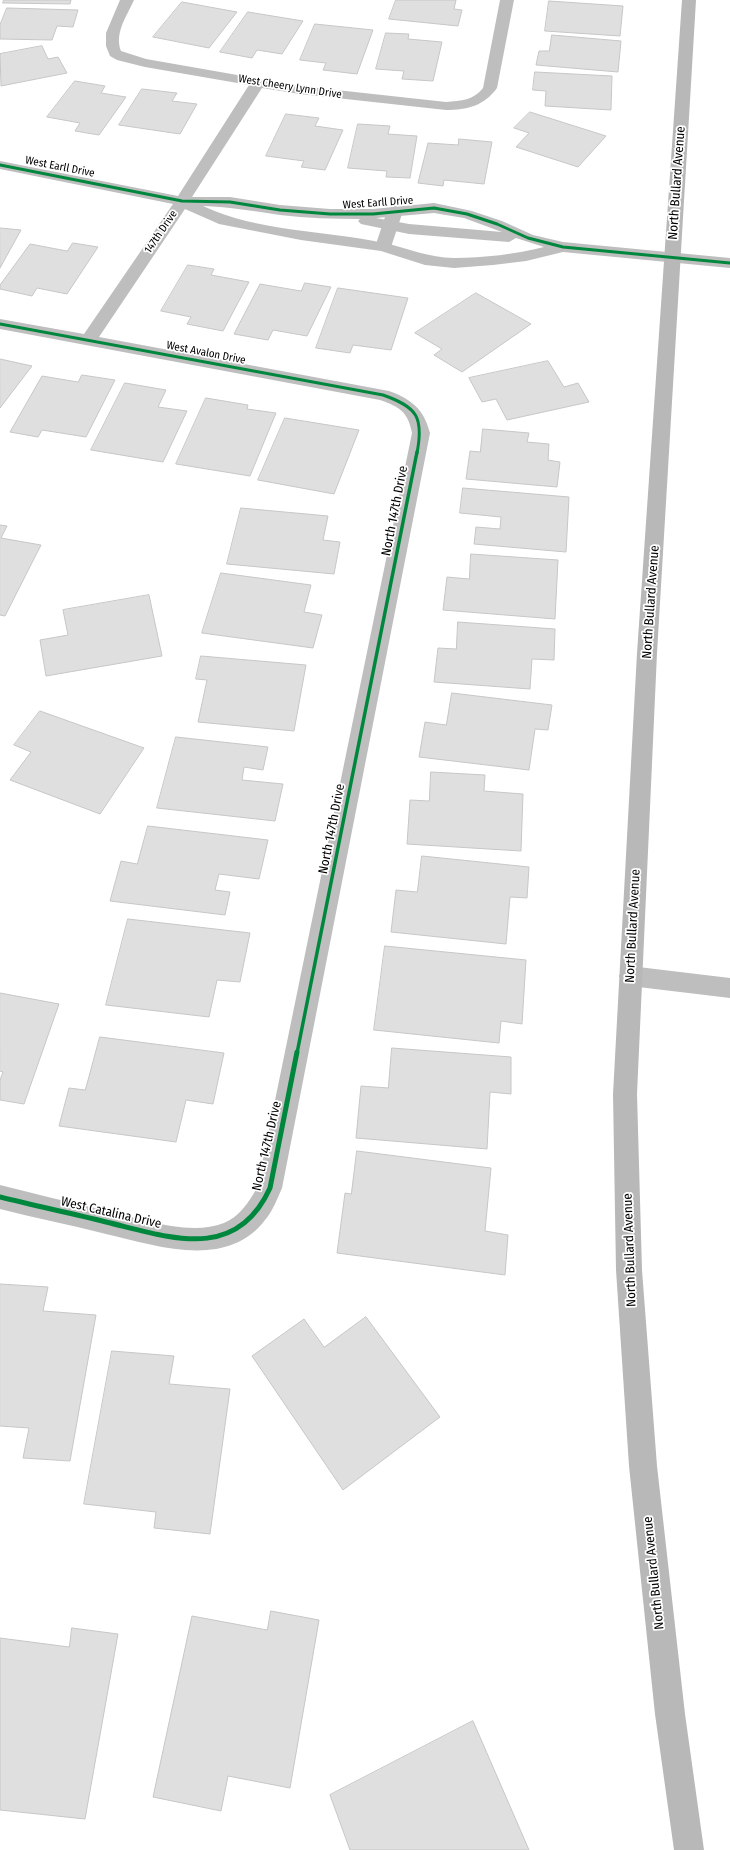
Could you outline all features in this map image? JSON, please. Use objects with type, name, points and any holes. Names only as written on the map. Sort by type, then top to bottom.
[{"type":"main road","name":"North Bullard Avenue","points":[[689,0],[647,653],[625,1094],[629,1270],[643,1466],[670,1714],[689,1850]]},
{"type":"street","name":"West Cheery Lynn Drive","points":[[127,0],[112,35],[112,48],[115,53],[139,61],[258,83],[331,94],[423,105],[467,105],[482,98],[490,88],[507,0]]},
{"type":"street","name":"147th Drive","points":[[89,340],[182,201],[258,83]]},
{"type":"street","name":"West Earll Drive","points":[[0,165],[182,201],[230,202],[280,210],[392,218],[434,208],[467,214],[497,224],[528,238],[563,247],[730,263]]},
{"type":"street","name":"West Earll Drive","points":[[182,201],[219,220],[301,235],[383,247],[425,260],[454,263],[526,256],[563,247]]},
{"type":"street","name":"West Earll Drive","points":[[392,218],[409,229],[528,238]]},
{"type":"street","points":[[383,247],[392,218]]},
{"type":"street","name":"West Avalon Drive","points":[[0,324],[368,392],[396,400],[406,405]]},
{"type":"street","name":"North 147th Drive","points":[[219,1236],[236,1230],[252,1219],[264,1203],[270,1188],[421,433],[418,418],[406,405]]},
{"type":"street","points":[[630,976],[730,988]]},
{"type":"street","name":"West Catalina Drive","points":[[0,1197],[182,1238],[219,1236]]},
{"type":"building","points":[[4,0],[71,0],[70,4],[3,3]]},
{"type":"building","points":[[396,0],[456,0],[454,9],[462,10],[458,26],[389,19]]},
{"type":"building","points":[[549,1],[623,6],[620,36],[545,31]]},
{"type":"building","points":[[182,2],[237,12],[209,48],[153,37]]},
{"type":"building","points":[[7,8],[78,10],[73,27],[57,26],[52,40],[0,39],[0,25]]},
{"type":"building","points":[[248,12],[303,21],[282,54],[257,50],[252,58],[220,52]]},
{"type":"building","points":[[315,24],[373,30],[357,74],[323,70],[326,63],[300,60]]},
{"type":"building","points":[[386,33],[409,34],[408,39],[442,42],[433,81],[402,79],[404,71],[376,69]]},
{"type":"building","points":[[552,35],[621,41],[618,72],[536,65],[539,51],[549,51]]},
{"type":"building","points":[[42,46],[48,59],[58,57],[67,73],[1,86],[0,54]]},
{"type":"building","points":[[535,72],[612,76],[611,110],[545,106],[546,91],[533,90]]},
{"type":"building","points":[[75,81],[105,86],[101,93],[126,97],[99,135],[75,131],[80,123],[47,117]]},
{"type":"building","points":[[142,89],[177,93],[172,101],[197,104],[180,134],[119,125]]},
{"type":"building","points":[[530,112],[606,136],[578,167],[516,147],[529,133],[514,128]]},
{"type":"building","points":[[286,114],[319,118],[315,126],[343,130],[325,170],[301,167],[304,161],[266,156]]},
{"type":"building","points":[[358,124],[390,126],[388,134],[417,136],[410,178],[386,177],[387,171],[348,168]]},
{"type":"building","points":[[459,139],[492,142],[484,184],[444,180],[443,186],[418,183],[428,143],[458,145]]},
{"type":"building","points":[[0,228],[21,230],[0,268]]},
{"type":"building","points":[[73,243],[98,247],[67,294],[37,288],[32,296],[0,289],[0,285],[30,244],[67,251]]},
{"type":"building","points":[[188,265],[214,269],[211,275],[249,282],[223,331],[187,324],[191,317],[161,311]]},
{"type":"building","points":[[305,283],[331,287],[307,336],[273,330],[268,340],[234,334],[260,284],[301,291]]},
{"type":"building","points":[[338,288],[408,298],[391,350],[353,345],[350,353],[316,348]]},
{"type":"building","points":[[476,293],[531,324],[462,372],[434,355],[442,349],[415,333]]},
{"type":"building","points":[[0,359],[32,366],[0,408]]},
{"type":"building","points":[[548,361],[564,387],[578,383],[589,402],[507,420],[496,399],[482,402],[469,378]]},
{"type":"building","points":[[82,375],[115,380],[86,437],[42,430],[38,437],[10,432],[42,376],[78,382]]},
{"type":"building","points":[[125,383],[166,390],[158,407],[187,411],[163,462],[91,450]]},
{"type":"building","points":[[206,398],[248,405],[247,409],[276,413],[250,476],[176,464]]},
{"type":"building","points":[[285,418],[359,430],[334,494],[258,480]]},
{"type":"building","points":[[483,429],[529,433],[527,442],[549,444],[548,460],[560,462],[557,487],[466,479],[470,451],[480,452]]},
{"type":"building","points":[[463,488],[569,497],[566,552],[474,544],[476,527],[500,529],[501,517],[460,513]]},
{"type":"building","points":[[241,508],[328,516],[323,540],[340,542],[334,574],[227,564]]},
{"type":"building","points":[[0,525],[7,526],[1,538],[41,545],[5,616],[0,615]]},
{"type":"building","points":[[471,554],[558,560],[555,619],[443,610],[447,577],[469,579]]},
{"type":"building","points":[[221,573],[311,585],[304,612],[322,615],[313,648],[202,633]]},
{"type":"building","points":[[149,595],[162,656],[46,676],[40,640],[68,635],[63,610]]},
{"type":"building","points":[[458,622],[555,629],[554,660],[532,659],[530,689],[434,682],[438,648],[456,649]]},
{"type":"building","points":[[201,656],[306,665],[294,731],[198,722],[207,680],[196,679]]},
{"type":"building","points":[[452,693],[552,705],[548,730],[535,729],[529,770],[419,757],[425,722],[446,725]]},
{"type":"building","points":[[40,711],[144,748],[100,814],[10,780],[31,752],[14,745]]},
{"type":"building","points":[[176,737],[268,747],[263,770],[244,767],[242,780],[283,784],[275,821],[157,808]]},
{"type":"building","points":[[431,772],[485,775],[484,791],[523,794],[521,851],[407,844],[410,800],[429,801]]},
{"type":"building","points":[[148,826],[268,840],[259,879],[219,874],[215,890],[230,892],[225,915],[110,901],[121,861],[137,864]]},
{"type":"building","points":[[422,856],[529,867],[527,898],[510,897],[506,944],[391,932],[396,890],[417,892]]},
{"type":"building","points":[[128,919],[250,933],[240,982],[217,980],[209,1017],[106,1005]]},
{"type":"building","points":[[385,946],[526,960],[522,1024],[501,1021],[499,1043],[374,1030]]},
{"type":"building","points":[[0,993],[59,1004],[24,1104],[0,1100],[0,1080],[3,1072],[0,1071]]},
{"type":"building","points":[[100,1037],[224,1053],[213,1104],[186,1100],[176,1142],[59,1126],[69,1088],[85,1090]]},
{"type":"building","points":[[392,1048],[511,1057],[511,1094],[490,1092],[487,1149],[356,1138],[361,1086],[388,1088]]},
{"type":"building","points":[[357,1151],[491,1168],[485,1231],[508,1235],[505,1275],[337,1253],[345,1193],[351,1194]]},
{"type":"building","points":[[0,1284],[48,1287],[43,1311],[96,1315],[70,1461],[23,1458],[29,1428],[0,1426]]},
{"type":"building","points":[[366,1317],[440,1417],[343,1490],[252,1356],[304,1319],[324,1347]]},
{"type":"building","points":[[112,1351],[174,1356],[169,1384],[230,1389],[210,1534],[154,1528],[156,1512],[84,1504]]},
{"type":"building","points":[[271,1611],[319,1620],[290,1788],[228,1776],[221,1811],[153,1797],[192,1616],[267,1630]]},
{"type":"building","points":[[72,1628],[118,1634],[85,1819],[0,1810],[0,1638],[69,1647]]},
{"type":"building","points":[[473,1721],[529,1850],[350,1850],[330,1795]]},
{"type":"cycle path","points":[[0,165],[182,201],[230,202],[280,210],[330,214],[373,214],[434,208],[467,214],[497,224],[528,238],[563,247],[730,263]]},
{"type":"cycle path","points":[[0,324],[383,395],[398,401],[409,408],[417,418],[421,433],[270,1188],[262,1205],[245,1224],[229,1233],[207,1239],[193,1239],[148,1233],[0,1197]]}]
